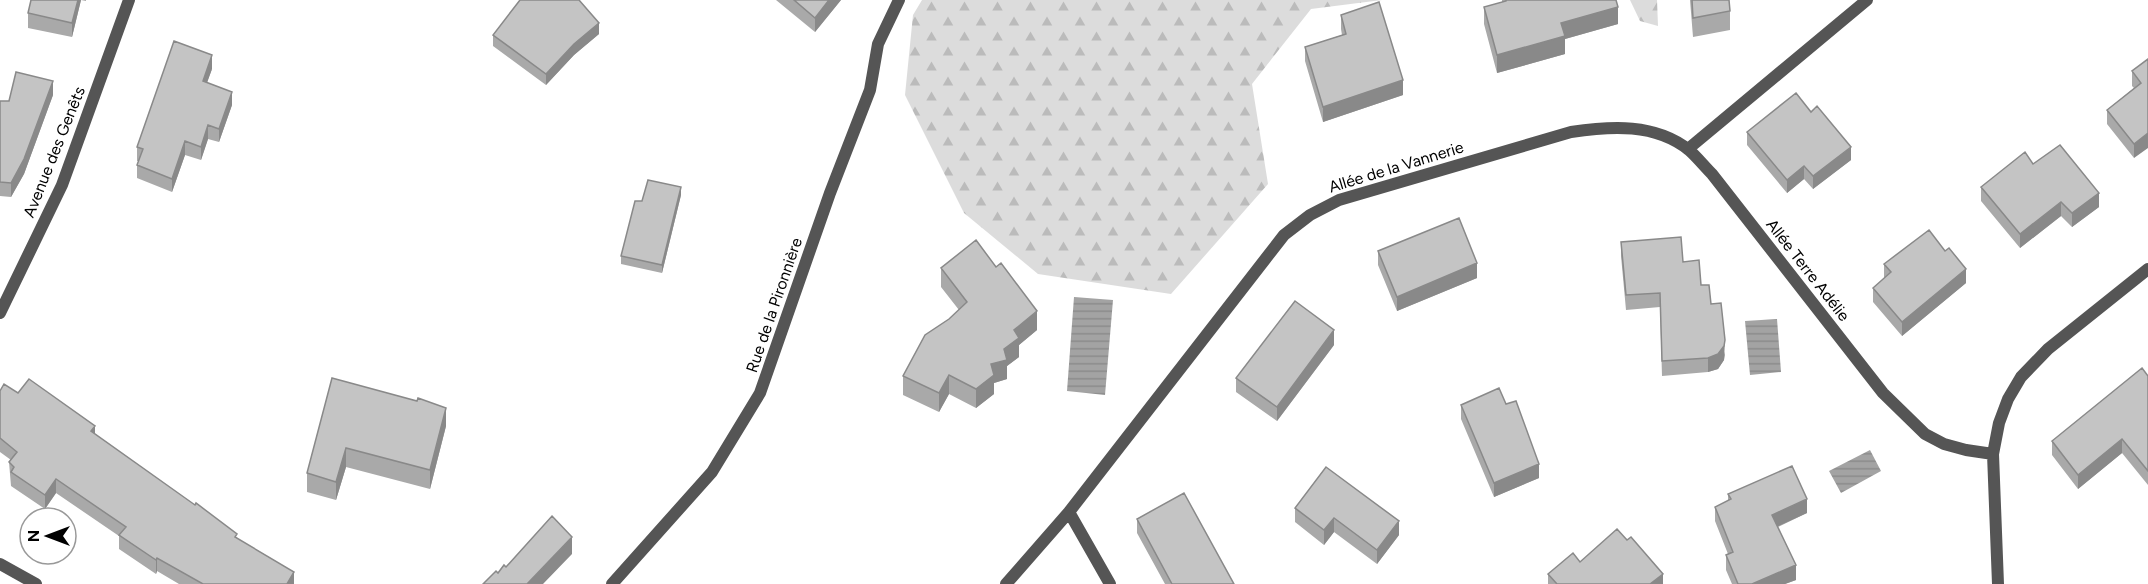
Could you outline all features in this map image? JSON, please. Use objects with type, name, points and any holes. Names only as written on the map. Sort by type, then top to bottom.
[{"type":"street","name":"Avenue des Genêts","points":[[0,313],[62,185],[129,0]]},
{"type":"street","name":"Rue de la Pironnière","points":[[612,584],[712,472],[760,393],[830,193],[870,90],[878,44],[899,0]]},
{"type":"street","points":[[1688,149],[1867,0]]},
{"type":"street","name":"Allée de la Vannerie","points":[[1006,584],[1069,512],[1284,235],[1310,215],[1339,200],[1571,132],[1603,127],[1636,128],[1662,135],[1688,149]]},
{"type":"street","name":"Allée Terre Adélie","points":[[1688,149],[1712,174],[1883,393],[1925,434],[1944,444],[1993,454]]},
{"type":"street","points":[[1998,584],[1993,454],[1999,423],[2005,407],[2021,377],[2048,349],[2148,269]]},
{"type":"street","points":[[1069,512],[1110,584]]},
{"type":"street","points":[[0,564],[36,584]]},
{"type":"green space","points":[[922,0],[1382,0],[1311,9],[1252,84],[1268,184],[1171,294],[1038,274],[964,213],[905,95],[913,15]]},
{"type":"green space","points":[[1630,0],[1657,0],[1658,26],[1640,21]]},
{"type":"shaded area","points":[[1074,297],[1113,300],[1105,395],[1067,391]]},
{"type":"shaded area","points":[[1777,319],[1781,372],[1750,375],[1745,321]]},
{"type":"shaded area","points":[[1870,450],[1881,471],[1841,493],[1829,471]]},
{"type":"building","points":[[31,0],[78,0],[72,23],[28,13]]},
{"type":"building","points":[[520,0],[579,0],[599,23],[574,44],[546,74],[493,35]]},
{"type":"building","points":[[794,0],[829,0],[815,18]]},
{"type":"building","points":[[1506,0],[1616,0],[1618,7],[1561,23],[1565,36],[1497,55],[1484,7]]},
{"type":"building","points":[[1692,0],[1729,0],[1730,11],[1693,18]]},
{"type":"building","points":[[1379,2],[1403,80],[1323,107],[1305,47],[1346,34],[1341,15]]},
{"type":"building","points":[[174,41],[212,55],[203,81],[232,92],[219,129],[208,125],[201,147],[185,141],[172,179],[137,165],[143,149],[137,147]]},
{"type":"building","points":[[2148,59],[2148,133],[2134,144],[2107,110],[2141,83],[2132,71]]},
{"type":"building","points":[[16,72],[53,81],[24,159],[11,183],[0,182],[0,101],[9,101]]},
{"type":"building","points":[[1796,93],[1811,112],[1817,106],[1851,147],[1813,176],[1804,166],[1787,180],[1747,132]]},
{"type":"building","points":[[2060,145],[2099,193],[2072,213],[2061,202],[2020,234],[1981,187],[2025,152],[2033,164]]},
{"type":"building","points":[[648,180],[681,187],[662,265],[621,256],[635,201],[642,201]]},
{"type":"building","points":[[1459,218],[1477,263],[1397,297],[1378,251]]},
{"type":"building","points":[[1929,230],[1945,251],[1949,248],[1966,269],[1902,322],[1873,288],[1891,272],[1884,264]]},
{"type":"building","points":[[1681,237],[1683,262],[1699,260],[1701,285],[1709,285],[1711,304],[1721,303],[1725,340],[1718,354],[1708,358],[1662,361],[1660,293],[1626,295],[1621,242]]},
{"type":"building","points":[[976,240],[996,267],[1001,263],[1037,311],[1014,330],[1019,338],[1004,349],[1007,360],[991,364],[994,375],[976,389],[949,375],[939,393],[903,376],[925,335],[949,319],[967,302],[941,268]]},
{"type":"building","points":[[1295,301],[1334,330],[1277,407],[1236,378]]},
{"type":"building","points":[[2142,368],[2148,376],[2148,471],[2122,439],[2078,475],[2052,441]]},
{"type":"building","points":[[332,378],[417,401],[418,398],[446,408],[430,470],[346,448],[336,482],[307,473]]},
{"type":"building","points":[[29,379],[95,426],[91,431],[237,534],[235,537],[294,572],[287,584],[203,584],[157,558],[156,560],[119,535],[126,527],[56,479],[45,495],[11,472],[14,467],[9,462],[17,452],[0,438],[0,391],[4,384],[18,393]]},
{"type":"building","points":[[1499,388],[1506,404],[1516,401],[1539,464],[1494,483],[1461,405]]},
{"type":"building","points":[[1792,466],[1807,499],[1772,515],[1796,565],[1752,584],[1738,584],[1726,555],[1733,552],[1715,507],[1731,499],[1728,494]]},
{"type":"building","points":[[1326,467],[1399,521],[1377,550],[1334,518],[1324,530],[1295,508]]},
{"type":"building","points":[[1184,493],[1234,584],[1172,584],[1137,519]]},
{"type":"building","points":[[552,516],[572,537],[527,584],[483,584],[496,571],[498,573],[504,565],[506,567]]},
{"type":"building","points":[[1617,529],[1627,540],[1631,537],[1663,574],[1650,584],[1557,584],[1548,574],[1573,553],[1580,562]]}]
